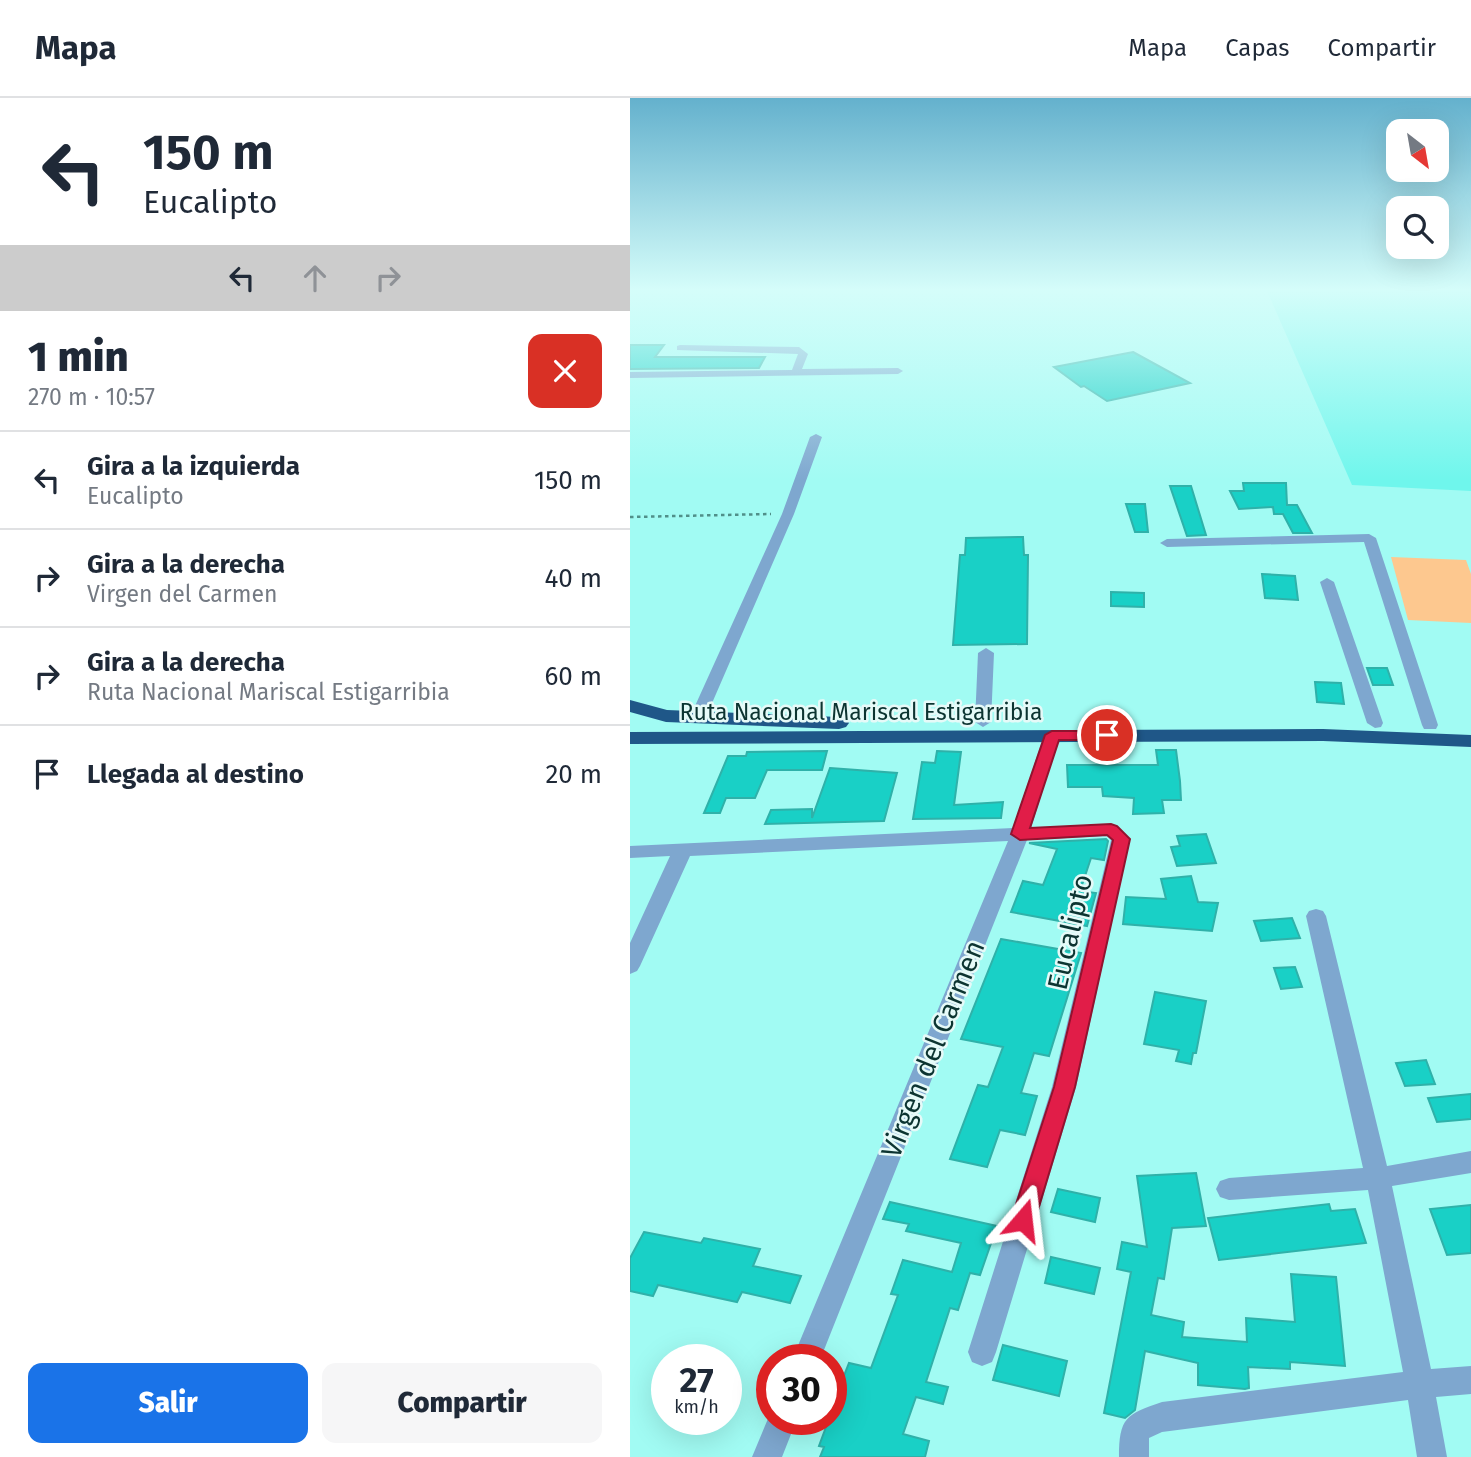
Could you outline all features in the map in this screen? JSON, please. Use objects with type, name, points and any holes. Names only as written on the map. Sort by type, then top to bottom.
[{"type":"highway","points":[[630,706],[666,716],[839,723]]},
{"type":"highway","name":"Ruta Nacional Mariscal Estigarribia","points":[[630,724],[983,722],[1375,723],[1471,726]]},
{"type":"highway","name":"Ruta Nacional Mariscal Estigarribia","points":[[630,738],[1323,735],[1471,741]]},
{"type":"street","points":[[795,374],[803,354]]},
{"type":"street","points":[[630,375],[898,371]]},
{"type":"street","points":[[698,717],[788,514],[816,437]]},
{"type":"street","points":[[1167,543],[1369,538],[1430,725]]},
{"type":"street","points":[[1327,582],[1375,723]]},
{"type":"street","points":[[983,722],[986,653]]},
{"type":"street","name":"Virgen del Carmen","points":[[813,1344],[1020,834],[1052,735]]},
{"type":"street","name":"Eucalipto","points":[[630,852],[1111,830],[1121,839],[1064,1087],[982,1352]]},
{"type":"street","points":[[630,966],[683,849]]},
{"type":"street","points":[[1316,916],[1378,1178],[1432,1457]]},
{"type":"street","points":[[1229,1189],[1378,1178],[1471,1162]]},
{"type":"street","points":[[1134,1457],[1134,1432],[1144,1423],[1162,1417],[1471,1380]]},
{"type":"street","points":[[767,1457],[776,1435]]},
{"type":"path","points":[[630,517],[788,514]]},
{"type":"shaded area","points":[[1295,354],[1471,354],[1471,491],[1352,485]]},
{"type":"shaded area","points":[[1391,557],[1466,560],[1471,574],[1471,623],[1408,620]]},
{"type":"building","points":[[630,354],[657,354],[655,357],[765,357],[759,368],[630,369]]},
{"type":"building","points":[[1120,354],[1137,354],[1190,383],[1107,401],[1084,386],[1081,387],[1054,367]]},
{"type":"building","points":[[1243,483],[1286,483],[1287,505],[1297,505],[1312,533],[1293,533],[1283,514],[1274,514],[1273,507],[1239,509],[1230,491],[1244,491]]},
{"type":"building","points":[[1170,486],[1191,486],[1206,535],[1187,536]]},
{"type":"building","points":[[1126,504],[1145,504],[1148,532],[1135,532]]},
{"type":"building","points":[[1023,537],[1024,555],[1028,555],[1027,644],[953,645],[960,555],[965,555],[966,538]]},
{"type":"building","points":[[1262,574],[1295,576],[1298,600],[1265,598]]},
{"type":"building","points":[[1111,592],[1144,593],[1144,607],[1111,606]]},
{"type":"building","points":[[1367,668],[1387,668],[1393,685],[1373,685]]},
{"type":"building","points":[[1315,682],[1341,683],[1344,704],[1317,702]]},
{"type":"building","points":[[1156,750],[1176,750],[1180,781],[1181,800],[1162,800],[1164,813],[1133,814],[1134,798],[1103,796],[1102,787],[1068,787],[1067,765],[1158,765]]},
{"type":"building","points":[[827,751],[822,770],[767,770],[755,798],[726,798],[720,813],[704,813],[728,756],[746,756],[747,752]]},
{"type":"building","points":[[937,751],[961,752],[954,805],[1003,802],[1001,818],[913,819],[922,762],[935,763]]},
{"type":"building","points":[[830,768],[897,773],[884,821],[765,824],[771,810],[812,809],[812,818]]},
{"type":"building","points":[[1206,834],[1216,863],[1177,866],[1171,847],[1180,846],[1177,836]]},
{"type":"building","points":[[1108,841],[1104,860],[1091,858],[1080,891],[1096,893],[1087,926],[1011,912],[1023,881],[1043,885],[1057,849],[1029,843]]},
{"type":"building","points":[[1191,876],[1198,902],[1218,903],[1212,931],[1123,924],[1126,897],[1166,899],[1161,879]]},
{"type":"building","points":[[1292,918],[1300,938],[1261,941],[1254,921]]},
{"type":"building","points":[[1001,939],[1081,953],[1049,1056],[1034,1053],[1021,1093],[1037,1096],[1025,1135],[1000,1130],[987,1167],[950,1159],[978,1085],[988,1087],[1003,1047],[961,1039]]},
{"type":"building","points":[[1295,967],[1302,987],[1281,989],[1274,968]]},
{"type":"building","points":[[1155,992],[1206,1001],[1196,1053],[1193,1053],[1191,1064],[1176,1061],[1179,1050],[1144,1044]]},
{"type":"building","points":[[1426,1060],[1435,1084],[1405,1086],[1396,1063]]},
{"type":"building","points":[[1471,1094],[1471,1119],[1437,1122],[1428,1098]]},
{"type":"building","points":[[1196,1173],[1206,1226],[1172,1228],[1164,1279],[1158,1278],[1151,1315],[1184,1322],[1182,1337],[1247,1342],[1246,1318],[1295,1322],[1291,1274],[1336,1277],[1345,1366],[1290,1362],[1290,1369],[1248,1367],[1249,1388],[1245,1389],[1198,1385],[1198,1363],[1145,1351],[1135,1410],[1125,1418],[1104,1413],[1131,1272],[1117,1269],[1122,1242],[1147,1247],[1137,1176]]},
{"type":"building","points":[[1058,1189],[1100,1198],[1095,1222],[1051,1212]]},
{"type":"building","points":[[890,1202],[997,1226],[980,1275],[970,1273],[958,1310],[950,1308],[926,1382],[948,1387],[943,1404],[916,1397],[903,1434],[929,1441],[925,1457],[820,1457],[824,1447],[819,1446],[823,1435],[847,1435],[847,1368],[849,1363],[871,1368],[898,1295],[891,1294],[903,1260],[952,1272],[961,1243],[906,1231],[909,1224],[883,1219]]},
{"type":"building","points":[[1329,1204],[1331,1211],[1355,1209],[1366,1243],[1219,1260],[1208,1218]]},
{"type":"building","points":[[1471,1205],[1471,1253],[1447,1255],[1430,1209]]},
{"type":"building","points":[[644,1232],[701,1243],[704,1238],[760,1249],[753,1266],[801,1276],[790,1303],[742,1292],[737,1302],[658,1285],[653,1296],[630,1291],[630,1258]]},
{"type":"building","points":[[1051,1257],[1100,1268],[1094,1294],[1045,1283]]},
{"type":"building","points":[[1003,1345],[1067,1361],[1059,1396],[993,1380]]},
{"type":"route","points":[[1023,1220],[1064,1087],[1121,839],[1111,830],[1020,834],[1052,735],[1107,735]]}]
